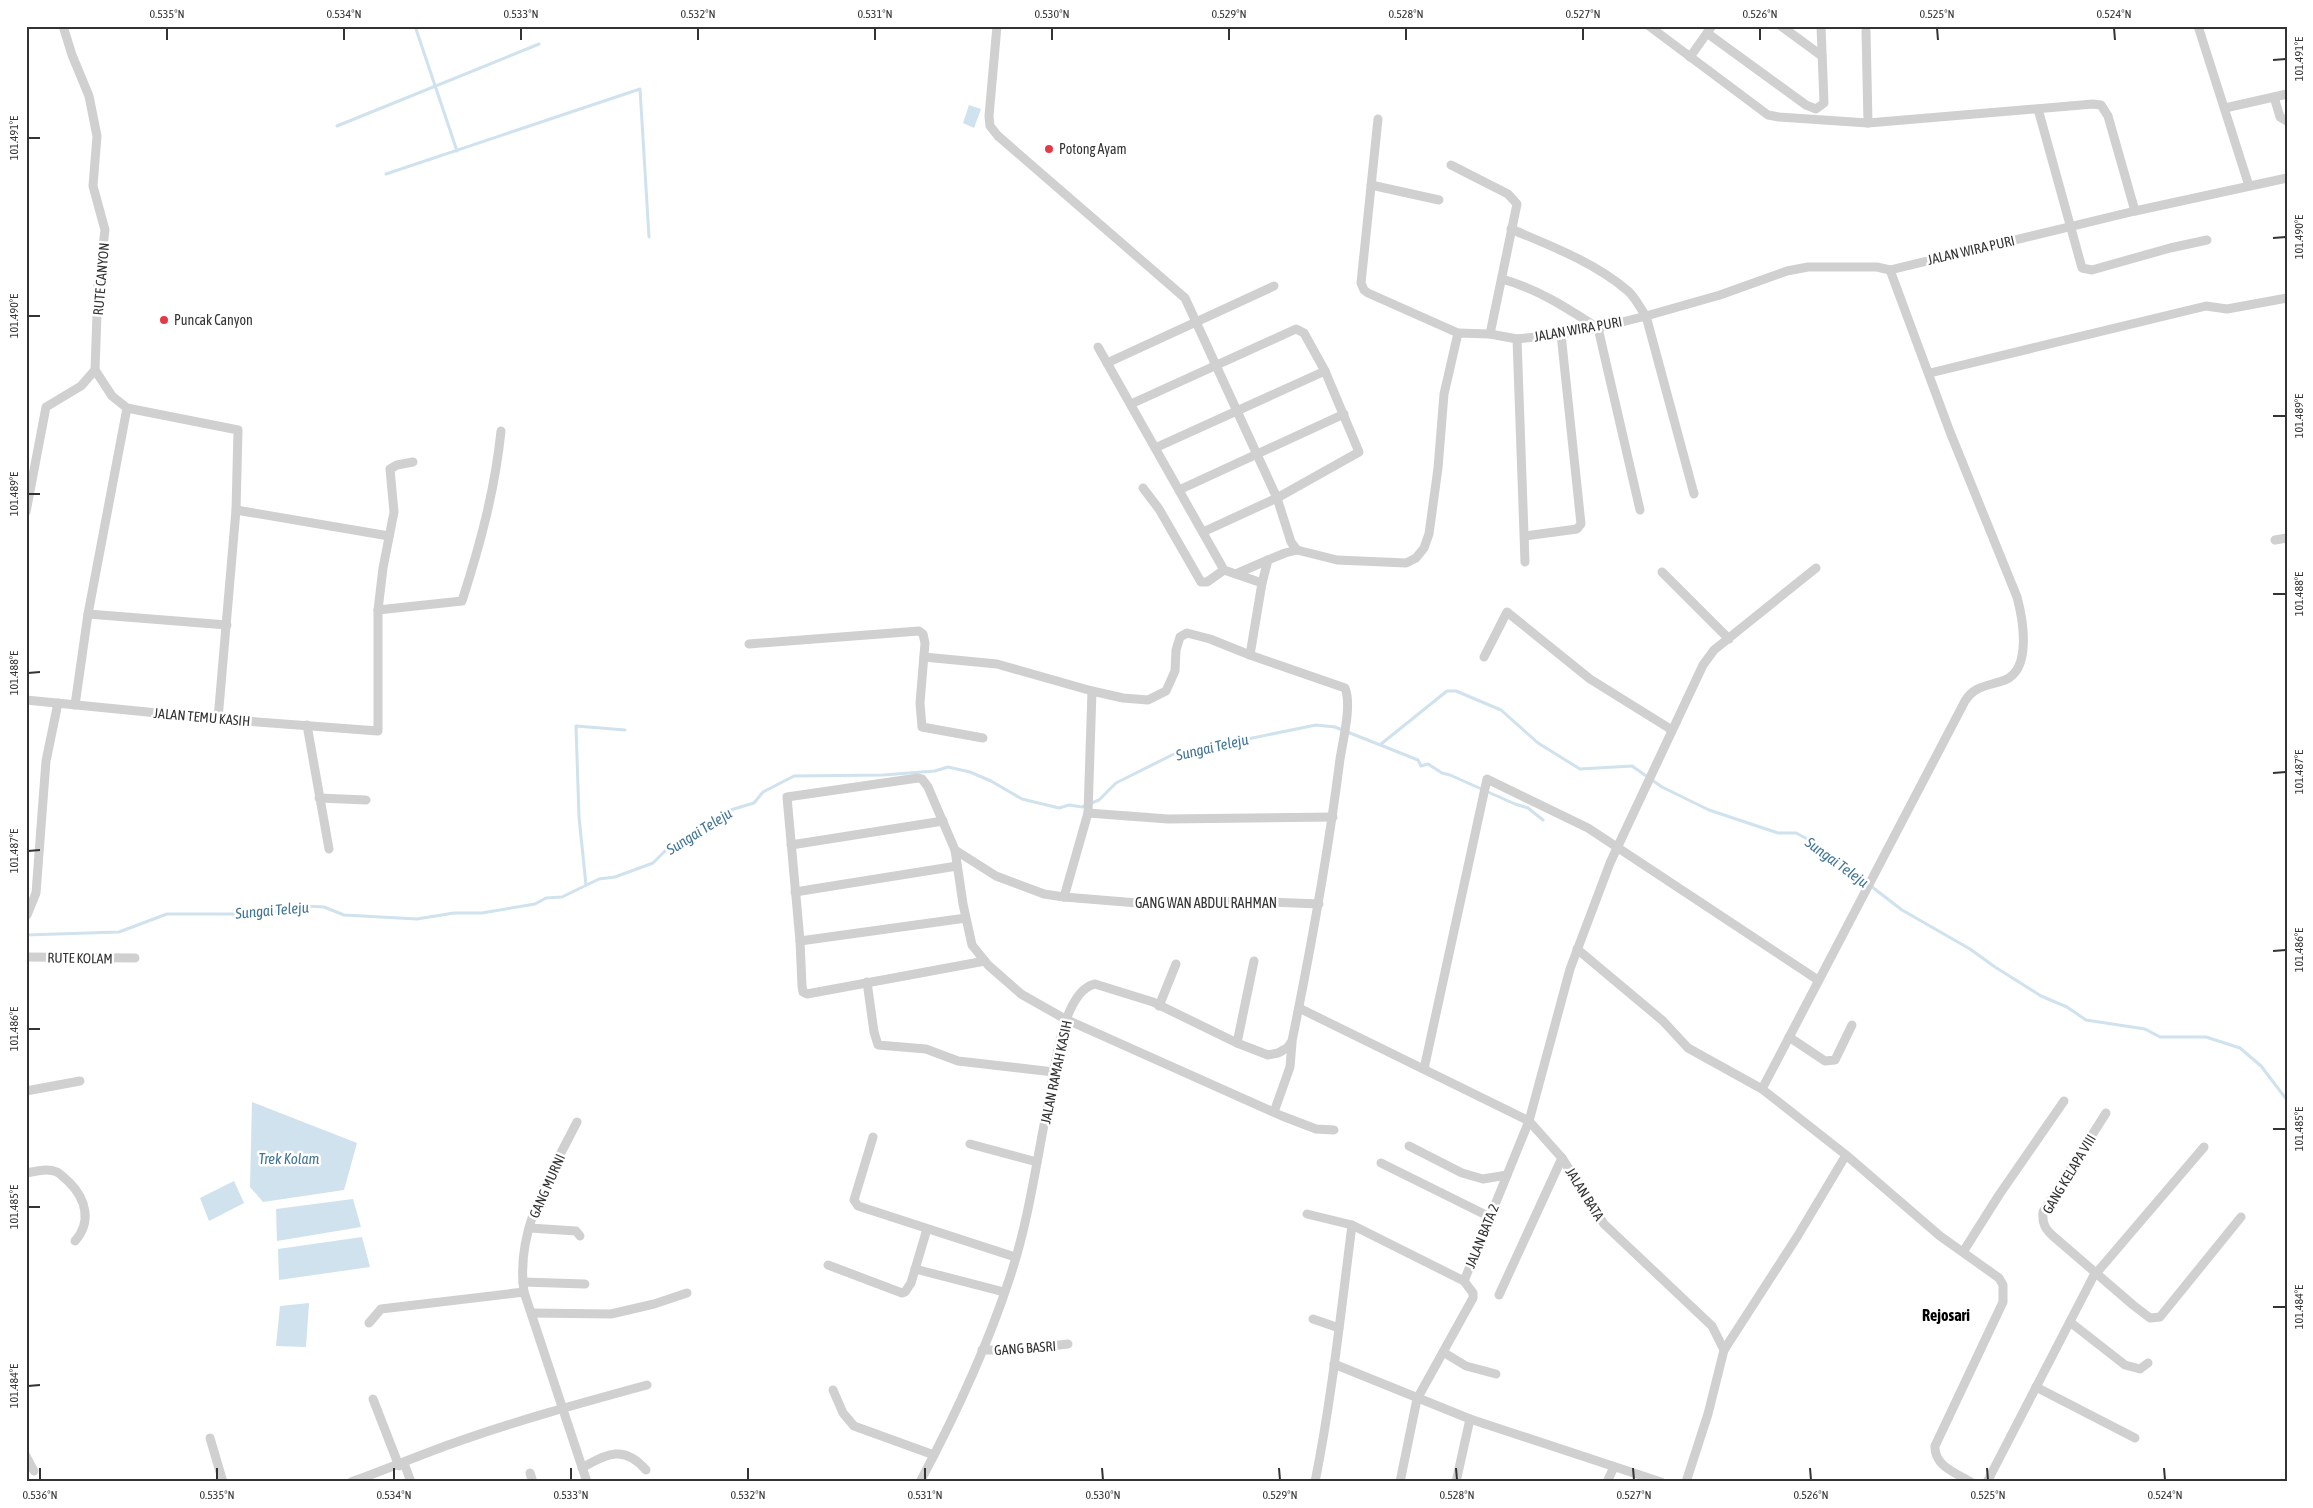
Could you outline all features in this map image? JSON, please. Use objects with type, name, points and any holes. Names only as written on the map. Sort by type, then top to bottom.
[{"type":"street","name":"RUTE CANYON","points":[[63,26],[72,56],[89,96],[97,136],[93,186],[105,230],[98,286],[95,370]]},
{"type":"street","points":[[996,26],[989,116],[990,126],[998,136],[1185,298],[1277,498],[1291,542],[1297,550]]},
{"type":"street","points":[[1649,26],[1768,115],[1868,122],[2093,104],[2105,109],[2135,211]]},
{"type":"street","points":[[1781,26],[1822,56]]},
{"type":"street","points":[[1690,57],[1710,30],[1811,108],[1820,108],[1824,103],[1821,26]]},
{"type":"street","points":[[2198,26],[2249,186]]},
{"type":"street","points":[[1866,31],[1868,122]]},
{"type":"street","points":[[2225,108],[2287,94]]},
{"type":"street","points":[[2274,98],[2280,117],[2287,121]]},
{"type":"street","points":[[2038,109],[2069,227],[2082,268],[2089,271],[2170,248],[2207,240]]},
{"type":"street","points":[[1238,573],[1284,552],[1297,550],[1337,560],[1406,563],[1416,558],[1424,548],[1429,534],[1438,468],[1444,394],[1458,333],[1364,290],[1361,283],[1378,119]]},
{"type":"street","points":[[1452,165],[1508,194],[1517,204],[1490,334]]},
{"type":"street","name":"JALAN WIRA PURI","points":[[1458,333],[1490,334],[1517,339],[1598,328],[1720,294],[1787,271],[1808,267],[1877,267],[1890,270],[2135,211],[2287,178]]},
{"type":"street","points":[[1371,185],[1438,200]]},
{"type":"street","points":[[1511,229],[1571,254],[1604,274],[1629,292],[1646,316],[1694,494]]},
{"type":"street","points":[[1762,1089],[1859,901],[1970,693],[1982,686],[2010,677],[2016,671],[2022,659],[2021,613],[2017,597],[1950,432],[1930,373],[1890,270]]},
{"type":"street","points":[[1502,279],[1522,284],[1550,297],[1598,328],[1640,510]]},
{"type":"street","points":[[1107,363],[1274,286]]},
{"type":"street","points":[[1930,373],[2206,306],[2227,310],[2287,298]]},
{"type":"street","points":[[1131,404],[1296,329],[1304,333],[1325,371],[1359,452],[1277,498],[1203,532]]},
{"type":"street","points":[[1525,536],[1577,529],[1581,524],[1561,334]]},
{"type":"street","points":[[1517,339],[1525,562]]},
{"type":"street","points":[[1098,347],[1224,570]]},
{"type":"street","points":[[26,512],[46,407],[81,386],[95,370],[112,396],[127,408],[238,430],[236,510],[218,720]]},
{"type":"street","points":[[1155,448],[1325,371]]},
{"type":"street","points":[[75,705],[88,614],[127,408]]},
{"type":"street","points":[[1179,490],[1344,414]]},
{"type":"street","points":[[413,462],[397,465],[390,469],[394,512],[383,568],[378,610],[462,601],[485,528],[498,465],[502,431]]},
{"type":"street","points":[[1143,488],[1160,510],[1201,582],[1207,582],[1224,570],[1262,582]]},
{"type":"street","points":[[236,510],[390,536]]},
{"type":"street","points":[[2274,540],[2287,538]]},
{"type":"street","points":[[1250,655],[1262,582],[1268,560]]},
{"type":"street","name":"JALAN BATA 2","points":[[1400,1482],[1417,1399],[1474,1298],[1473,1292],[1464,1281],[1528,1121],[1570,969],[1617,848],[1672,730],[1704,665],[1714,650],[1816,568]]},
{"type":"street","points":[[1662,572],[1729,639]]},
{"type":"street","name":"JALAN TEMU KASIH","points":[[26,700],[218,720],[378,731],[378,610]]},
{"type":"street","points":[[1484,657],[1507,612],[1590,679],[1672,730]]},
{"type":"street","points":[[88,614],[227,625]]},
{"type":"street","points":[[749,644],[919,631],[924,636],[920,703],[922,727],[983,738]]},
{"type":"street","points":[[924,657],[997,664],[1092,691],[1123,698],[1148,700],[1166,691],[1175,672],[1176,650],[1180,636],[1187,633],[1210,639],[1345,688],[1346,715],[1342,751],[1319,904],[1292,1041],[1290,1068],[1274,1112]]},
{"type":"street","points":[[1064,897],[1088,811],[1092,691]]},
{"type":"street","points":[[27,916],[36,893],[46,761],[58,703]]},
{"type":"street","points":[[307,725],[329,849]]},
{"type":"street","points":[[985,961],[813,993],[803,992],[787,797],[918,778],[922,779],[928,787],[955,850],[972,945],[985,961],[1022,994],[1065,1019],[1274,1112],[1316,1129],[1334,1130]]},
{"type":"street","points":[[1424,1069],[1485,782],[1489,779],[1579,824],[1818,980]]},
{"type":"street","points":[[319,798],[366,800]]},
{"type":"street","points":[[1088,811],[1168,819],[1333,818]]},
{"type":"street","points":[[791,845],[943,821]]},
{"type":"street","name":"GANG WAN ABDUL RAHMAN","points":[[955,850],[996,876],[1044,894],[1064,897],[1162,905],[1248,901],[1319,904]]},
{"type":"street","points":[[795,892],[957,866]]},
{"type":"street","points":[[800,941],[966,918]]},
{"type":"street","points":[[1577,949],[1663,1021],[1688,1048],[1762,1089],[1846,1155],[1940,1236],[1999,1278],[2003,1286],[2003,1302],[1935,1446],[1935,1454],[1939,1462],[1971,1482]]},
{"type":"street","name":"RUTE KOLAM","points":[[26,957],[135,958]]},
{"type":"street","points":[[1236,1043],[1254,961]]},
{"type":"street","points":[[1159,1006],[1176,964]]},
{"type":"street","points":[[867,982],[874,1032],[878,1045],[926,1049],[958,1061],[1054,1072]]},
{"type":"street","name":"JALAN RAMAH KASIH","points":[[920,1482],[967,1388],[1004,1292],[1015,1257],[1037,1162],[1065,1019],[1084,988],[1095,984],[1159,1006],[1236,1043],[1268,1055],[1278,1053],[1287,1048],[1292,1041]]},
{"type":"street","name":"JALAN BATA","points":[[1299,1008],[1528,1121],[1562,1158],[1604,1224],[1701,1314],[1712,1326],[1724,1350]]},
{"type":"street","points":[[1789,1037],[1825,1061],[1834,1060],[1852,1025]]},
{"type":"street","points":[[26,1091],[80,1081]]},
{"type":"street","points":[[1963,1252],[1999,1195],[2064,1101]]},
{"type":"street","name":"GANG KELAPA VIII","points":[[2096,1274],[2046,1230],[2042,1221],[2043,1212],[2106,1113]]},
{"type":"street","name":"GANG MURNI","points":[[577,1122],[533,1210],[522,1265],[524,1292],[587,1482]]},
{"type":"street","points":[[873,1137],[854,1200],[856,1204],[875,1212],[1015,1257]]},
{"type":"street","points":[[970,1144],[1037,1162]]},
{"type":"street","points":[[1409,1146],[1462,1173],[1483,1179],[1507,1175]]},
{"type":"street","points":[[1987,1482],[2096,1274],[2204,1147]]},
{"type":"street","points":[[1686,1482],[1708,1414],[1724,1350],[1798,1237],[1846,1155]]},
{"type":"street","points":[[1499,1295],[1562,1158]]},
{"type":"street","points":[[1381,1163],[1490,1217]]},
{"type":"street","points":[[26,1173],[43,1170],[58,1172],[75,1189],[84,1208],[85,1223],[83,1232],[75,1241]]},
{"type":"street","points":[[1308,1214],[1352,1225],[1464,1281]]},
{"type":"street","points":[[2096,1274],[2150,1318],[2160,1317],[2241,1217]]},
{"type":"street","points":[[1314,1482],[1324,1438],[1352,1225]]},
{"type":"street","points":[[530,1228],[576,1230],[580,1236]]},
{"type":"street","points":[[828,1265],[902,1293],[908,1290],[927,1229]]},
{"type":"street","points":[[915,1269],[1004,1292]]},
{"type":"street","points":[[523,1282],[584,1284]]},
{"type":"street","points":[[369,1323],[381,1309],[524,1292]]},
{"type":"street","points":[[532,1313],[611,1314],[654,1304],[687,1293]]},
{"type":"street","points":[[1313,1319],[1339,1328]]},
{"type":"street","points":[[2070,1322],[2125,1365],[2140,1370],[2148,1363]]},
{"type":"street","name":"GANG BASRI","points":[[982,1350],[1017,1350],[1068,1344]]},
{"type":"street","points":[[1443,1352],[1466,1366],[1496,1374]]},
{"type":"street","points":[[1334,1364],[1470,1419],[1661,1482]]},
{"type":"street","points":[[351,1482],[450,1444],[563,1408],[647,1385]]},
{"type":"street","points":[[2036,1387],[2135,1438]]},
{"type":"street","points":[[833,1390],[843,1413],[854,1426],[934,1455]]},
{"type":"street","points":[[373,1399],[411,1482]]},
{"type":"street","points":[[1457,1481],[1470,1419]]},
{"type":"street","points":[[210,1438],[223,1482]]},
{"type":"street","points":[[582,1468],[594,1461],[621,1453],[631,1456],[646,1470]]},
{"type":"street","points":[[26,1456],[34,1471]]},
{"type":"street","points":[[1607,1482],[1614,1467]]},
{"type":"water","points":[[969,105],[981,109],[974,128],[963,123]]},
{"type":"water","name":"Trek Kolam","points":[[252,1102],[357,1143],[344,1190],[263,1202],[250,1187]]},
{"type":"water","points":[[234,1181],[244,1203],[209,1221],[200,1198]]},
{"type":"water","points":[[353,1199],[361,1227],[277,1241],[276,1209]]},
{"type":"water","points":[[362,1237],[370,1267],[279,1280],[278,1249]]},
{"type":"water","points":[[309,1303],[306,1347],[276,1346],[280,1306]]},
{"type":"waterway","points":[[415,26],[457,151]]},
{"type":"waterway","points":[[337,126],[539,44]]},
{"type":"waterway","points":[[386,174],[640,89],[649,237]]},
{"type":"waterway","name":"Sungai Teleju","points":[[1381,744],[1447,691],[1456,691],[1501,710],[1538,743],[1580,769],[1632,766],[1662,787],[1709,810],[1778,833],[1796,833],[1815,843],[1902,910],[1970,949],[2041,996],[2067,1007],[2086,1020],[2145,1029],[2160,1037],[2206,1037],[2240,1048],[2261,1066],[2287,1100]]},
{"type":"waterway","name":"Sungai Teleju","points":[[26,935],[119,932],[167,914],[238,914],[305,906],[324,907],[344,915],[417,919],[454,913],[482,913],[535,904],[546,898],[562,897],[599,879],[615,877],[653,863],[668,848],[690,839],[704,825],[727,811],[754,803],[763,792],[794,776],[883,775],[935,771],[948,767],[970,772],[991,781],[1022,799],[1059,808],[1069,805],[1082,807],[1099,800],[1116,783],[1174,754],[1316,725],[1335,727],[1418,760],[1421,766],[1428,764],[1442,773],[1528,808],[1543,820]]},
{"type":"waterway","points":[[586,885],[579,817],[576,726],[625,730]]},
{"type":"place","name":"Potong Ayam","points":[[1049,149]]},
{"type":"place","name":"Puncak Canyon","points":[[164,320]]},
{"type":"district","name":"Rejosari","points":[[1946,1315]]}]
